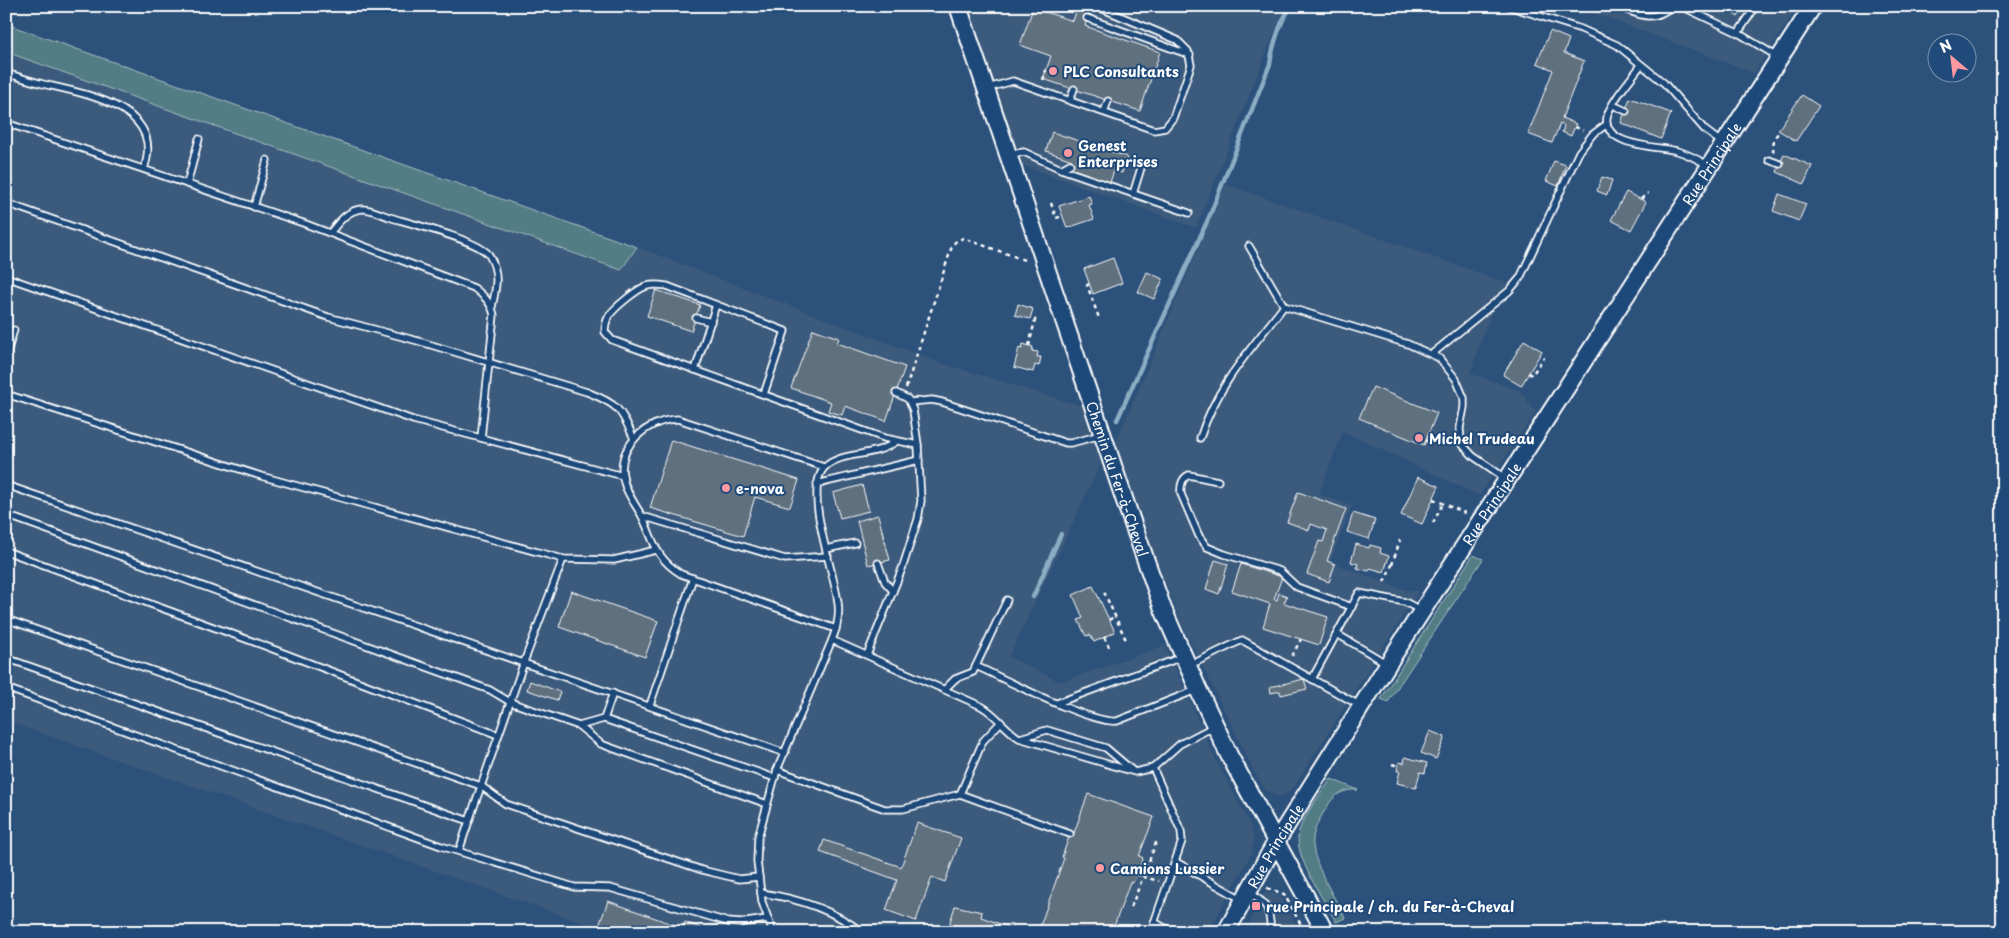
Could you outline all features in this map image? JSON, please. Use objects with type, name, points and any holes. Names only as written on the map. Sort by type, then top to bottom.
[{"type":"main road","name":"Chemin du Fer-à-Cheval","points":[[958,6],[1150,572],[1185,661],[1215,726],[1325,932]]},
{"type":"main road","name":"Rue Principale","points":[[1226,932],[1276,842],[1361,706],[1809,9]]},
{"type":"lane","points":[[986,89],[1013,81],[1154,130],[1165,128],[1173,118],[1191,65],[1190,55],[1185,46],[1177,40],[1096,6]]},
{"type":"lane","points":[[1508,6],[1604,38],[1617,45],[1675,93],[1706,130],[1723,144]]},
{"type":"lane","points":[[1616,6],[1646,17],[1653,17],[1659,16],[1672,6]]},
{"type":"lane","points":[[1681,6],[1738,33],[1779,58]]},
{"type":"lane","points":[[1738,33],[1756,6]]},
{"type":"lane","points":[[1087,18],[1190,55]]},
{"type":"lane","points":[[1641,65],[1613,105],[1607,117],[1607,124],[1614,135],[1621,140],[1676,150],[1688,154],[1709,166]]},
{"type":"lane","points":[[6,73],[96,97],[114,104],[134,117],[144,130],[148,147],[148,158],[144,169]]},
{"type":"lane","points":[[1070,100],[1074,89]]},
{"type":"lane","points":[[1104,112],[1108,101]]},
{"type":"lane","points":[[1613,105],[1626,111]]},
{"type":"lane","points":[[6,123],[330,233],[460,282],[482,294],[492,307]]},
{"type":"lane","points":[[1432,354],[1509,291],[1520,278],[1579,152],[1592,135],[1607,124]]},
{"type":"lane","points":[[187,184],[199,140]]},
{"type":"lane","points":[[1008,154],[1024,152],[1061,169],[1190,213]]},
{"type":"lane","points":[[1770,159],[1780,164]]},
{"type":"lane","points":[[254,207],[267,160]]},
{"type":"lane","points":[[1061,169],[1070,164]]},
{"type":"lane","points":[[1133,194],[1141,168]]},
{"type":"lane","points":[[6,203],[328,317],[587,392],[607,400],[615,406],[622,414],[634,439]]},
{"type":"lane","points":[[330,233],[342,218],[363,209],[432,229],[471,243],[487,253],[495,267],[497,282],[492,307],[494,316],[481,438]]},
{"type":"lane","points":[[1249,246],[1284,306],[1408,344],[1439,358],[1450,370],[1464,398],[1460,428],[1461,440],[1467,451],[1507,480]]},
{"type":"lane","points":[[6,277],[413,420],[622,476]]},
{"type":"lane","points":[[764,394],[785,331],[667,286],[656,284],[638,290],[610,314],[606,321],[605,332],[612,340],[884,438],[918,445]]},
{"type":"lane","points":[[695,370],[716,305]]},
{"type":"lane","points":[[1200,438],[1214,400],[1226,380],[1284,306]]},
{"type":"lane","points":[[696,318],[710,322]]},
{"type":"lane","points":[[6,356],[14,330]]},
{"type":"lane","points":[[867,656],[918,519],[921,502],[918,445],[911,402],[903,395],[896,393]]},
{"type":"lane","points":[[6,394],[261,476],[563,560],[614,560],[656,550]]},
{"type":"lane","points":[[911,402],[932,400],[942,402],[1066,443],[1103,434]]},
{"type":"lane","points":[[824,467],[678,420],[661,421],[652,425],[634,439],[626,454],[622,476],[656,550],[671,568],[693,578],[836,629]]},
{"type":"lane","points":[[773,932],[761,893],[757,861],[758,837],[777,770],[836,629],[838,602],[820,520],[817,484],[819,474],[824,467],[838,459],[878,451],[897,440]]},
{"type":"lane","points":[[817,484],[919,460]]},
{"type":"lane","points":[[1218,481],[1189,475],[1183,479],[1180,488],[1204,544],[1224,554],[1280,571],[1297,587],[1352,607]]},
{"type":"lane","points":[[6,485],[785,753]]},
{"type":"lane","points":[[6,516],[490,690],[510,702],[579,726],[601,744],[767,804]]},
{"type":"lane","points":[[642,516],[785,559],[827,553],[855,543]]},
{"type":"lane","points":[[6,551],[498,735]]},
{"type":"lane","points":[[1222,562],[1224,554]]},
{"type":"lane","points":[[459,851],[524,662],[563,560]]},
{"type":"lane","points":[[878,563],[885,582],[893,590]]},
{"type":"lane","points":[[650,706],[693,578]]},
{"type":"lane","points":[[1312,679],[1359,593],[1405,602],[1422,611]]},
{"type":"lane","points":[[946,690],[955,679],[970,674],[976,666],[1006,600]]},
{"type":"lane","points":[[6,619],[481,786],[506,804],[702,870],[739,879],[759,877]]},
{"type":"lane","points":[[1337,634],[1388,664]]},
{"type":"lane","points":[[832,640],[988,710],[1011,733],[1019,738],[1135,772],[1153,768],[1180,744],[1215,726]]},
{"type":"lane","points":[[1058,703],[1242,640],[1361,706]]},
{"type":"lane","points":[[6,658],[469,821]]},
{"type":"lane","points":[[976,666],[1058,703],[1110,722],[1117,721],[1198,689]]},
{"type":"lane","points":[[6,688],[459,851],[574,887],[610,888],[728,922],[740,923],[768,919]]},
{"type":"lane","points":[[604,719],[613,693]]},
{"type":"lane","points":[[579,726],[604,719],[775,778]]},
{"type":"lane","points":[[960,794],[983,741],[1000,723]]},
{"type":"lane","points":[[1019,738],[1047,730],[1106,748],[1135,772]]},
{"type":"lane","points":[[1151,932],[1181,847],[1181,831],[1153,768]]},
{"type":"lane","points":[[777,770],[885,809],[903,809],[960,794],[1070,834]]},
{"type":"lane","points":[[1176,862],[1245,896],[1260,899],[1264,903],[1269,915],[1271,932]]},
{"type":"lane","points":[[761,893],[784,896],[827,911],[862,932]]},
{"type":"lane","points":[[1154,922],[1172,932]]},
{"type":"path","points":[[1770,159],[1774,151],[1774,138],[1780,131]]},
{"type":"path","points":[[1641,199],[1648,193]]},
{"type":"path","points":[[1050,203],[1056,218],[1063,216]]},
{"type":"path","points":[[903,395],[951,249],[955,242],[963,238],[1036,264],[1046,265]]},
{"type":"path","points":[[1089,284],[1087,285],[1099,318]]},
{"type":"path","points":[[1029,346],[1036,316]]},
{"type":"path","points":[[1528,373],[1532,375],[1544,357]]},
{"type":"path","points":[[1426,441],[1443,444],[1461,440]]},
{"type":"path","points":[[1433,499],[1464,513]]},
{"type":"path","points":[[1433,524],[1442,503]]},
{"type":"path","points":[[1384,582],[1400,540]]},
{"type":"path","points":[[1386,564],[1392,565]]},
{"type":"path","points":[[1104,592],[1126,640]]},
{"type":"path","points":[[1109,620],[1115,616]]},
{"type":"path","points":[[1104,637],[1109,647]]},
{"type":"path","points":[[1287,665],[1301,640]]},
{"type":"path","points":[[1392,764],[1398,766]]},
{"type":"path","points":[[1131,907],[1157,840]]},
{"type":"path","points":[[1137,874],[1168,883]]},
{"type":"path","points":[[1266,888],[1284,894],[1305,932]]},
{"type":"shaded area","points":[[968,6],[1285,6],[1196,228],[1022,165]]},
{"type":"shaded area","points":[[1575,6],[1798,6],[1754,73]]},
{"type":"shaded area","points":[[6,52],[620,270],[637,247],[935,361],[1082,406],[1101,464],[1009,657],[1061,682],[1165,645],[1216,760],[1250,825],[1254,840],[1252,853],[1208,932],[609,932],[6,721]]},
{"type":"shaded area","points":[[1226,184],[1519,287],[1492,310],[1470,373],[1520,391],[1536,412],[1479,496],[1343,431],[1319,494],[1352,506],[1330,562],[1406,590],[1419,591],[1294,787],[1284,796],[1278,796],[1266,791],[1254,771],[1183,627],[1154,553],[1116,442]]},
{"type":"shaded area","points":[[1265,892],[1280,895],[1300,932],[1244,932]]},
{"type":"green space","points":[[6,24],[637,247],[621,270],[6,52]]},
{"type":"green space","points":[[1473,555],[1483,559],[1388,702],[1381,699]]},
{"type":"green space","points":[[1331,779],[1358,790],[1348,790],[1336,796],[1330,802],[1316,826],[1313,839],[1313,848],[1324,879],[1345,918],[1336,922],[1311,878],[1300,852],[1298,841],[1299,831],[1305,818]]},
{"type":"building","points":[[1078,6],[1090,10],[1085,26],[1160,52],[1140,111],[1043,79],[1051,56],[1020,45],[1033,8],[1073,21]]},
{"type":"building","points":[[1723,6],[1745,6],[1738,17]]},
{"type":"building","points":[[1550,31],[1569,39],[1564,53],[1584,61],[1562,118],[1576,124],[1571,136],[1562,132],[1564,126],[1560,124],[1552,143],[1528,134],[1553,70],[1537,63]]},
{"type":"building","points":[[1802,95],[1819,106],[1796,141],[1778,130]]},
{"type":"building","points":[[1630,98],[1671,113],[1661,139],[1621,123]]},
{"type":"building","points":[[1052,132],[1127,157],[1122,173],[1114,171],[1110,182],[1069,168],[1072,160],[1046,151]]},
{"type":"building","points":[[1784,154],[1812,166],[1804,184],[1777,172]]},
{"type":"building","points":[[1554,161],[1566,165],[1558,186],[1546,181]]},
{"type":"building","points":[[1602,177],[1612,180],[1607,195],[1597,191]]},
{"type":"building","points":[[1626,192],[1646,202],[1631,230],[1611,220]]},
{"type":"building","points":[[1779,194],[1806,204],[1799,221],[1773,211]]},
{"type":"building","points":[[1089,196],[1092,204],[1089,205],[1094,219],[1067,228],[1059,206]]},
{"type":"building","points":[[1113,258],[1122,283],[1093,294],[1084,269]]},
{"type":"building","points":[[1147,272],[1163,279],[1154,299],[1138,292]]},
{"type":"building","points":[[656,290],[700,305],[691,331],[647,316]]},
{"type":"building","points":[[1018,304],[1033,309],[1030,319],[1015,315]]},
{"type":"building","points":[[813,329],[839,338],[837,343],[905,367],[886,421],[845,406],[842,415],[828,411],[831,402],[791,388]]},
{"type":"building","points":[[1524,340],[1542,351],[1521,386],[1503,375]]},
{"type":"building","points":[[1023,344],[1033,347],[1032,351],[1038,352],[1037,357],[1041,357],[1039,366],[1035,365],[1033,372],[1014,367],[1019,348],[1022,349]]},
{"type":"building","points":[[1373,387],[1437,413],[1424,445],[1359,418]]},
{"type":"building","name":"e-nova","points":[[671,440],[799,480],[790,507],[755,497],[743,536],[650,508]]},
{"type":"building","points":[[1418,477],[1439,486],[1422,524],[1401,515]]},
{"type":"building","points":[[862,485],[869,511],[840,518],[833,493]]},
{"type":"building","points":[[1298,492],[1346,509],[1327,561],[1335,564],[1329,582],[1307,574],[1319,541],[1323,542],[1327,530],[1311,524],[1309,530],[1287,522]]},
{"type":"building","points":[[1353,513],[1375,520],[1369,539],[1347,532]]},
{"type":"building","points":[[878,515],[890,560],[868,565],[857,521]]},
{"type":"building","points":[[1356,544],[1369,548],[1370,545],[1381,548],[1380,553],[1389,556],[1384,572],[1370,568],[1369,571],[1357,568],[1358,564],[1351,562]]},
{"type":"building","points":[[1215,560],[1228,564],[1219,594],[1206,589]]},
{"type":"building","points":[[1241,564],[1282,577],[1274,599],[1277,600],[1279,593],[1287,596],[1284,603],[1328,617],[1319,645],[1263,627],[1270,604],[1232,591]]},
{"type":"building","points":[[1093,586],[1115,632],[1094,642],[1090,635],[1086,636],[1078,620],[1083,618],[1073,595]]},
{"type":"building","points":[[571,591],[658,621],[645,657],[559,627]]},
{"type":"building","points":[[1304,679],[1307,689],[1281,695],[1280,691],[1271,693],[1270,687]]},
{"type":"building","points":[[530,681],[560,692],[557,700],[527,690]]},
{"type":"building","points":[[1430,731],[1445,737],[1436,759],[1421,753]]},
{"type":"building","points":[[1405,757],[1427,763],[1425,773],[1420,772],[1416,788],[1397,783],[1400,771],[1397,771],[1399,762],[1404,763]]},
{"type":"building","name":"Camions Lussier","points":[[1088,794],[1154,817],[1139,856],[1143,858],[1133,883],[1130,882],[1112,932],[1038,932],[1064,858],[1062,857],[1070,834],[1071,832],[1074,833]]},
{"type":"building","points":[[917,823],[961,838],[945,882],[932,877],[916,921],[886,910],[897,880],[820,852],[824,840],[901,867]]},
{"type":"building","points":[[608,901],[683,928],[685,922],[711,932],[624,932],[600,923]]},
{"type":"building","points":[[955,906],[982,912],[981,917],[1022,932],[947,932]]},
{"type":"waterway","points":[[1117,420],[1210,215],[1270,64],[1281,24],[1293,7]]},
{"type":"waterway","points":[[1033,597],[1061,534]]},
{"type":"place","name":"PLC Consultants","points":[[1053,71]]},
{"type":"place","name":"Genest Enterprises","points":[[1068,153]]},
{"type":"place","name":"Michel Trudeau","points":[[1419,438]]},
{"type":"place","name":"e-nova","points":[[726,488]]},
{"type":"place","name":"Camions Lussier","points":[[1100,868]]},
{"type":"place","name":"rue Principale / ch. du Fer-à-Cheval","points":[[1256,906]]}]
